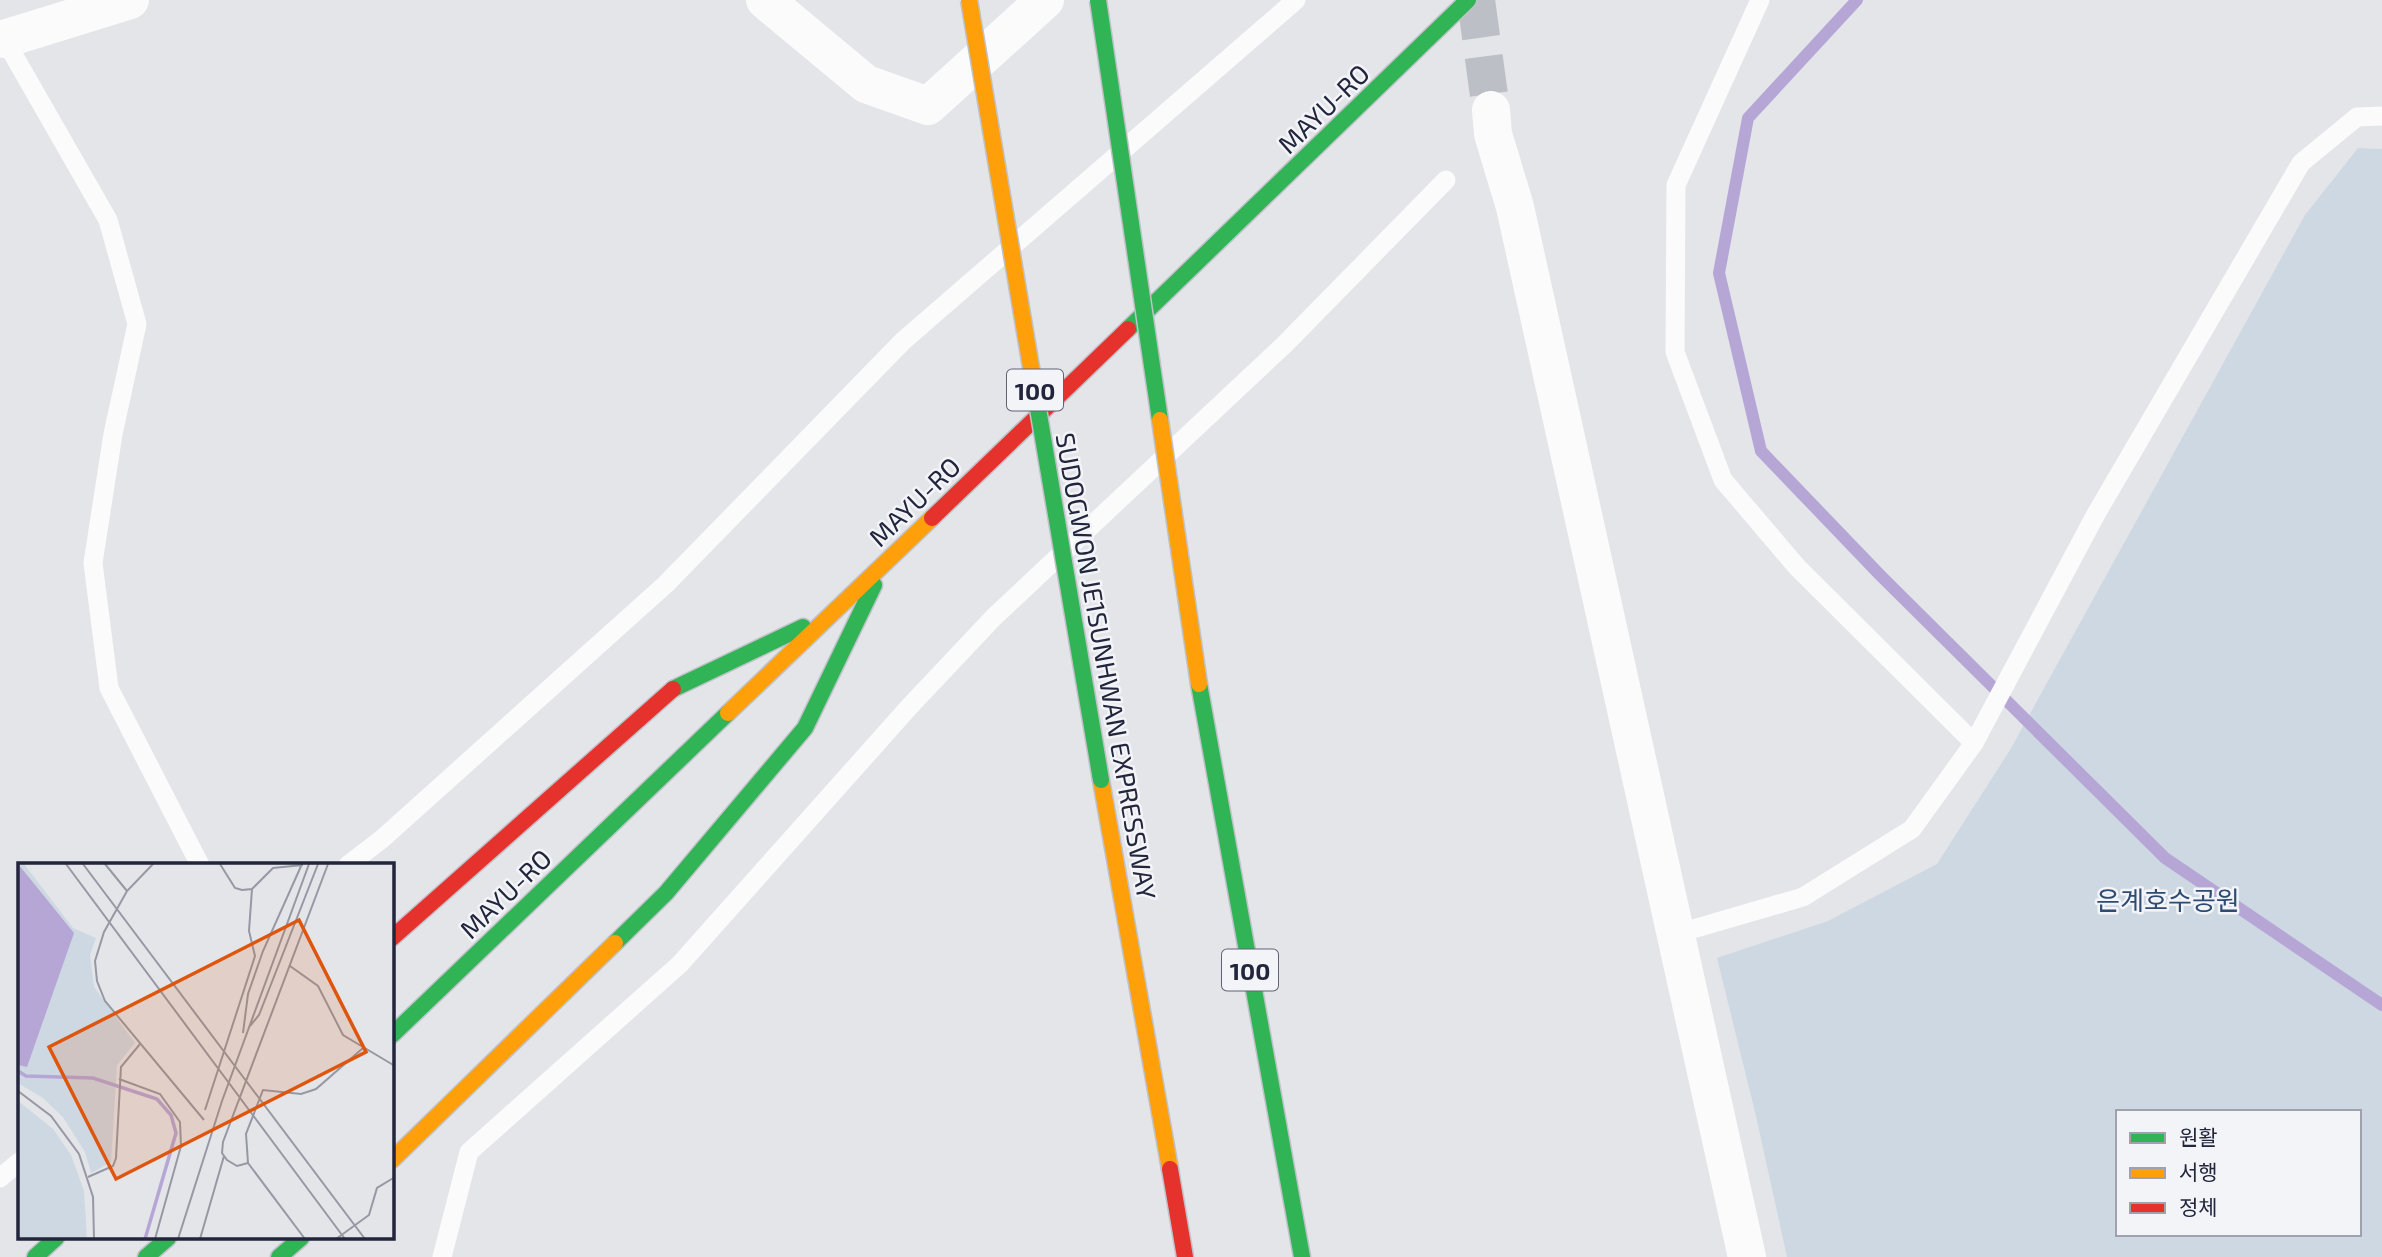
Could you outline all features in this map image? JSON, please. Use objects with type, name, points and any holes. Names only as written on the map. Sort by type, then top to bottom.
[{"type":"main road","name":"SUDOGWON JE1SUNHWAN EXPRESSWAY","points":[[970,0],[1101,780],[1185,1257]]},
{"type":"main road","name":"100","points":[[1098,0],[1199,684],[1302,1257]]},
{"type":"main road","name":"MAYU-RO","points":[[394,1033],[1283,181],[1468,0]]},
{"type":"main road","points":[[394,1158],[666,893],[805,728],[884,564]]},
{"type":"main road","points":[[394,937],[669,691],[833,612]]},
{"type":"main road","points":[[35,1257],[54,1240]]},
{"type":"main road","points":[[146,1257],[165,1240]]},
{"type":"main road","points":[[279,1257],[299,1240]]},
{"type":"street","points":[[2,35],[130,0]]},
{"type":"street","points":[[765,0],[866,84],[928,106],[1045,0]]},
{"type":"street","points":[[1491,110],[1493,134],[1516,207],[1747,1257]]},
{"type":"lane","points":[[351,863],[382,839],[667,584],[903,341],[1296,0]]},
{"type":"lane","points":[[1760,0],[1676,184],[1675,352],[1723,480],[1797,567],[1977,736]]},
{"type":"lane","points":[[2,35],[108,220],[137,324],[114,434],[93,563],[109,688],[199,863]]},
{"type":"lane","points":[[1676,934],[1803,897],[1912,829],[1977,736],[2096,514],[2301,163],[2357,117],[2382,116]]},
{"type":"lane","points":[[442,1257],[469,1152],[680,964],[909,706],[994,617],[1284,344],[1446,180]]},
{"type":"lane","points":[[0,1178],[18,1163]]},
{"type":"green space","name":"은계호수공원","points":[[2358,148],[2382,149],[2382,1257],[1787,1257],[1717,958],[1828,921],[1937,864],[2010,750],[2305,215]]},
{"type":"waterway","points":[[1857,0],[1748,118],[1719,273],[1761,451],[1880,575],[2165,858],[2382,1005]]},
{"type":"tunnel","points":[[1476,0],[1491,110]]},
{"type":"traffic: fast","points":[[1098,0],[1160,420]]},
{"type":"traffic: fast","points":[[1128,329],[1468,0]]},
{"type":"traffic: fast","points":[[1033,379],[1101,780]]},
{"type":"traffic: fast","points":[[615,943],[666,893],[805,728],[874,585]]},
{"type":"traffic: fast","points":[[673,689],[803,627]]},
{"type":"traffic: fast","points":[[1199,684],[1302,1257]]},
{"type":"traffic: fast","points":[[394,1033],[728,713]]},
{"type":"traffic: fast","points":[[35,1257],[54,1240]]},
{"type":"traffic: fast","points":[[146,1257],[166,1240]]},
{"type":"traffic: fast","points":[[279,1257],[299,1240]]},
{"type":"traffic: slow","points":[[969,0],[1033,379]]},
{"type":"traffic: slow","points":[[1160,420],[1199,684]]},
{"type":"traffic: slow","points":[[728,713],[932,518]]},
{"type":"traffic: slow","points":[[1101,780],[1170,1169]]},
{"type":"traffic: slow","points":[[394,1158],[615,943]]},
{"type":"traffic: jam","points":[[932,518],[1128,329]]},
{"type":"traffic: jam","points":[[394,936],[673,689]]},
{"type":"traffic: jam","points":[[1170,1169],[1185,1257]]}]
